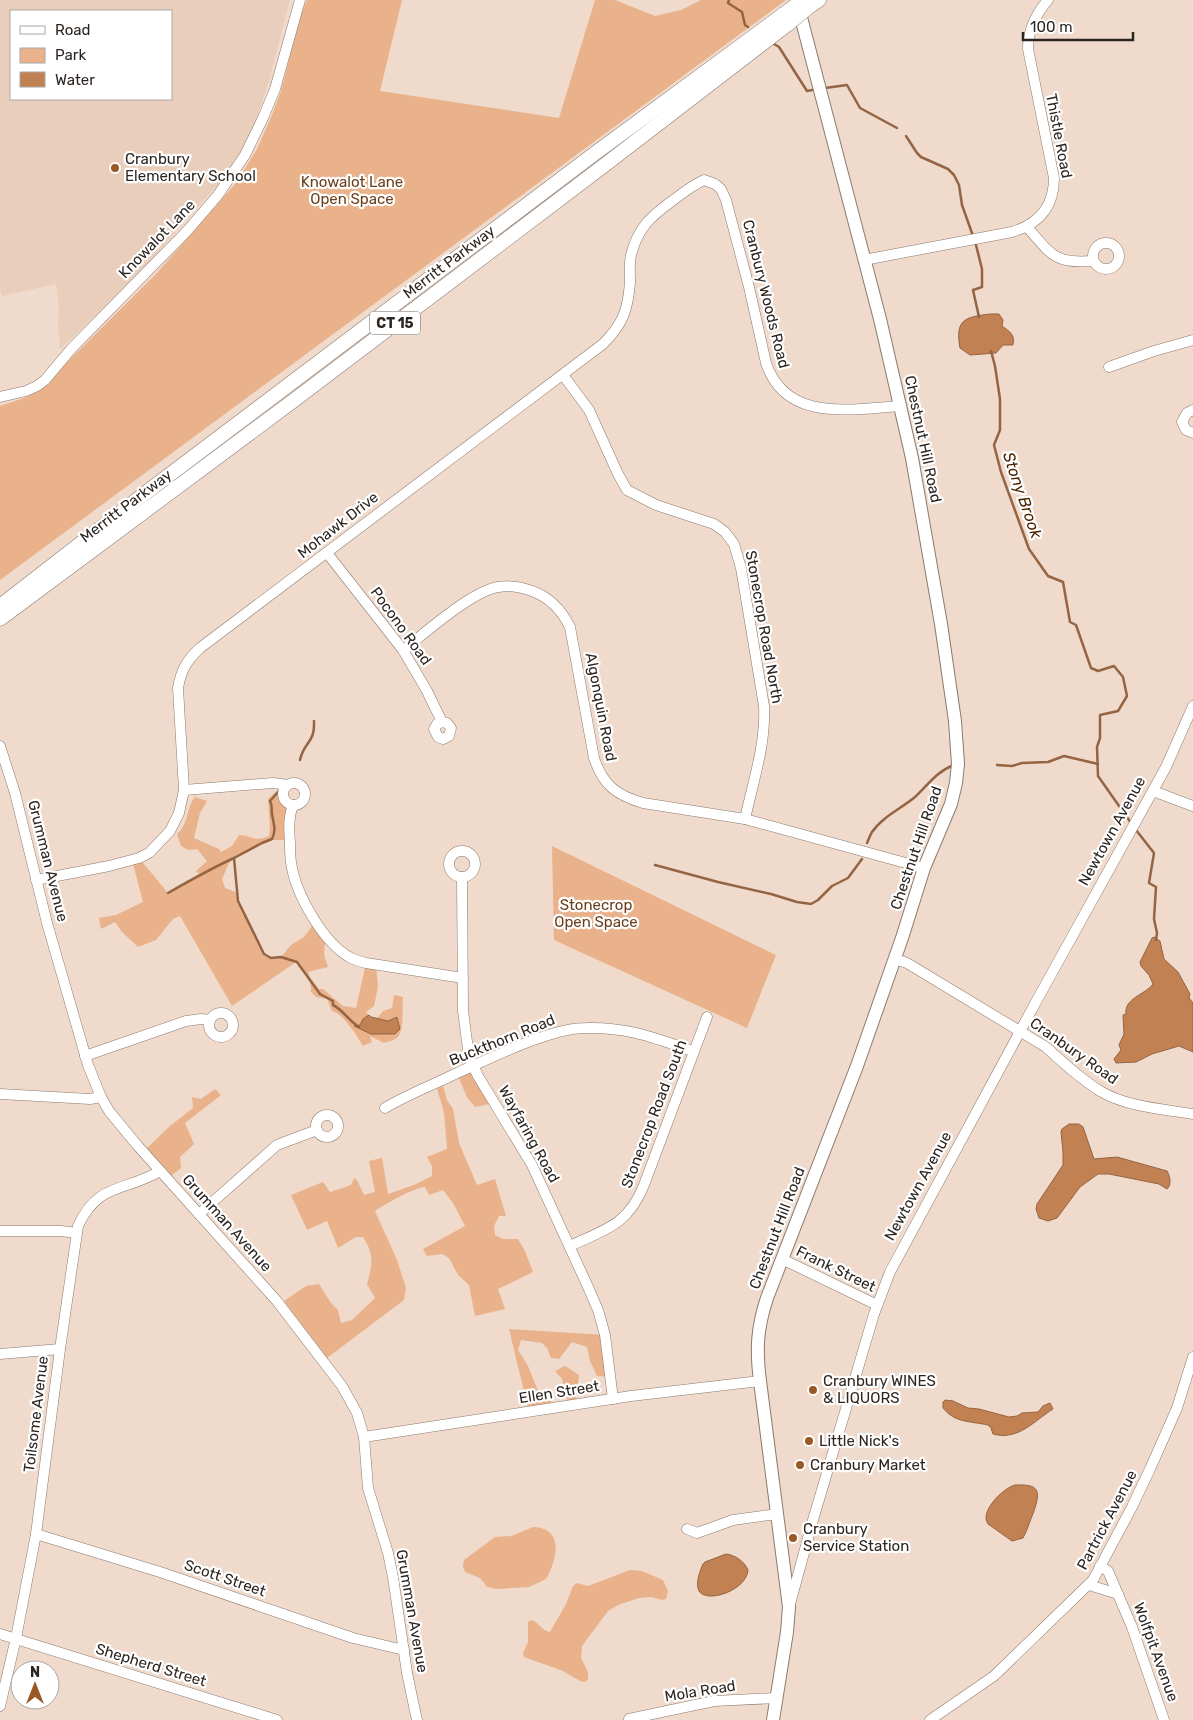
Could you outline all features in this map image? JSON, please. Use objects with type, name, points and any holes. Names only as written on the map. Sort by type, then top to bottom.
[{"type":"highway","name":"Merritt Parkway","points":[[0,606],[156,485],[532,201],[811,2]]},
{"type":"highway","name":"Merritt Parkway","points":[[0,619],[325,377],[602,167],[786,19]]},
{"type":"main road","name":"Chestnut Hill Road","points":[[789,1607],[760,1381],[757,1346],[758,1327],[782,1259],[857,1066],[924,868],[953,796],[958,770],[954,706],[915,472],[901,406],[796,0]]},
{"type":"main road","name":"Newtown Avenue","points":[[773,1720],[787,1632],[789,1607]]},
{"type":"street","name":"Knowalot Lane","points":[[0,396],[26,391],[44,380],[72,348],[187,231],[218,195],[246,156],[263,118],[275,89],[300,0]]},
{"type":"street","name":"Thistle Road","points":[[1027,227],[1047,208],[1052,197],[1054,184],[1028,50],[1028,35],[1035,17],[1048,0]]},
{"type":"street","name":"Mohawk Drive","points":[[36,880],[126,862],[149,853],[170,831],[179,813],[184,790],[178,688],[180,676],[186,662],[200,648],[603,344],[616,330],[625,312],[631,257],[636,239],[644,226],[654,213],[688,187],[704,180]]},
{"type":"street","name":"Cranbury Woods Road","points":[[704,180],[715,184],[721,189],[726,200],[749,287],[763,356],[769,373],[777,386],[791,398],[818,408],[846,409],[901,406]]},
{"type":"street","points":[[864,260],[1027,227],[1052,254],[1069,262],[1092,260]]},
{"type":"street","points":[[1109,367],[1193,340]]},
{"type":"street","name":"Stonecrop Road North","points":[[563,375],[589,410],[620,479],[627,490],[656,505],[714,524],[725,532],[734,544],[742,575],[765,720],[762,746],[745,819]]},
{"type":"street","points":[[1193,410],[1187,413],[1182,422],[1186,430],[1193,433]]},
{"type":"street","name":"Pocono Road","points":[[327,553],[403,650],[427,691],[442,722]]},
{"type":"street","name":"Algonquin Road","points":[[403,650],[486,590],[509,586],[520,587],[538,593],[561,612],[570,627],[594,758],[599,773],[609,786],[624,796],[643,803],[745,819],[924,868]]},
{"type":"street","name":"Newtown Avenue","points":[[789,1607],[877,1305],[893,1267],[1153,791],[1175,748],[1193,706]]},
{"type":"street","name":"Grumman Avenue","points":[[0,746],[13,786],[36,880],[85,1056],[101,1097],[113,1116],[160,1171],[264,1286],[342,1386],[357,1413],[364,1437],[368,1488],[390,1561],[417,1720]]},
{"type":"street","points":[[184,790],[273,783],[292,784],[302,787],[305,794],[303,801],[293,805],[286,802],[283,795],[288,785]]},
{"type":"street","points":[[1153,791],[1193,806]]},
{"type":"street","points":[[293,805],[289,819],[291,863],[294,879],[316,921],[339,949],[350,958],[366,963],[463,978]]},
{"type":"street","name":"Wayfaring Road","points":[[462,877],[464,1026],[466,1046],[472,1066],[525,1152],[598,1310],[608,1355],[613,1398]]},
{"type":"street","name":"Cranbury Road","points":[[895,958],[907,963],[1046,1047],[1064,1064],[1100,1091],[1140,1106],[1193,1114]]},
{"type":"street","name":"Stonecrop Road South","points":[[570,1246],[619,1222],[634,1206],[644,1185],[707,1017]]},
{"type":"street","points":[[85,1056],[186,1021],[210,1020]]},
{"type":"street","name":"Buckthorn Road","points":[[385,1108],[400,1098],[472,1066],[532,1041],[576,1028],[614,1028],[638,1032],[693,1051]]},
{"type":"street","points":[[0,1094],[90,1099],[101,1097]]},
{"type":"street","points":[[198,1214],[277,1145],[317,1130]]},
{"type":"street","name":"Toilsome Avenue","points":[[0,1706],[16,1638],[36,1534],[76,1233],[82,1217],[96,1199],[160,1171]]},
{"type":"street","points":[[0,1231],[61,1231],[76,1233]]},
{"type":"street","name":"Frank Street","points":[[782,1259],[877,1305]]},
{"type":"street","points":[[0,1354],[60,1349]]},
{"type":"street","name":"Partrick Avenue","points":[[930,1720],[994,1676],[1089,1585],[1140,1491],[1177,1408],[1193,1357]]},
{"type":"street","name":"Ellen Street","points":[[364,1437],[613,1398],[760,1381]]},
{"type":"street","points":[[687,1529],[697,1533],[733,1520],[777,1514]]},
{"type":"street","name":"Scott Street","points":[[36,1534],[160,1572],[354,1638],[404,1650]]},
{"type":"street","name":"Wolfpit Avenue","points":[[1100,1566],[1108,1572],[1141,1649],[1164,1720]]},
{"type":"street","name":"Wolfpit Avenue","points":[[1089,1585],[1118,1594]]},
{"type":"street","name":"Shepherd Street","points":[[0,1634],[277,1720]]},
{"type":"street","name":"Mola Road","points":[[628,1719],[714,1701],[777,1698]]},
{"type":"shaded area","name":"Cranbury Elementary School","points":[[0,0],[290,0],[268,84],[252,131],[220,182],[132,281],[60,349],[59,307],[56,284],[2,296],[0,289]]},
{"type":"green space","name":"Knowalot Lane Open Space","points":[[307,0],[402,0],[380,91],[559,118],[595,0],[615,0],[655,16],[681,10],[701,0],[786,0],[0,580],[0,406],[24,398],[49,380],[156,274],[236,183],[257,149],[272,115],[281,91],[301,14]]},
{"type":"green space","points":[[273,783],[285,788],[285,801],[289,804],[290,840],[272,840],[234,858],[229,863],[222,879],[225,888],[238,893],[238,901],[258,945],[266,957],[281,957],[291,945],[304,937],[316,921],[325,941],[324,955],[328,967],[308,972],[319,989],[323,989],[343,1006],[356,1008],[365,968],[376,965],[378,987],[374,1006],[366,1012],[371,1017],[377,1018],[383,1011],[392,1008],[394,995],[403,997],[402,1028],[395,1039],[384,1043],[370,1036],[372,1042],[363,1046],[345,1020],[332,1011],[327,999],[316,997],[311,992],[310,982],[296,962],[232,1006],[180,916],[173,919],[156,940],[138,947],[122,932],[115,922],[101,929],[99,918],[116,915],[143,902],[132,860],[139,858],[168,893],[201,876],[196,871],[207,861],[197,849],[188,850],[181,846],[177,834],[184,826],[195,797],[207,801],[200,813],[194,838],[219,849],[221,852],[232,846],[239,835],[257,839],[269,836],[268,799],[278,790]]},
{"type":"green space","name":"Stonecrop Open Space","points":[[552,846],[776,955],[747,1028],[554,940]]},
{"type":"green space","points":[[472,1066],[495,1103],[475,1107],[467,1097],[457,1074]]},
{"type":"green space","points":[[443,1086],[447,1100],[453,1109],[459,1143],[477,1185],[495,1179],[506,1216],[499,1216],[494,1226],[495,1235],[503,1239],[518,1239],[533,1272],[498,1289],[505,1309],[475,1316],[469,1285],[458,1275],[449,1258],[442,1254],[427,1256],[423,1249],[465,1226],[453,1203],[443,1190],[429,1195],[425,1187],[413,1190],[375,1211],[397,1260],[406,1288],[404,1300],[327,1358],[284,1301],[306,1286],[319,1284],[331,1303],[338,1310],[341,1323],[352,1320],[375,1298],[367,1284],[371,1266],[371,1255],[363,1237],[356,1237],[338,1248],[327,1221],[307,1230],[291,1195],[323,1182],[330,1192],[351,1185],[354,1178],[357,1180],[364,1195],[375,1192],[369,1161],[382,1158],[388,1194],[414,1185],[432,1176],[432,1166],[427,1157],[447,1149],[444,1112],[437,1089]]},
{"type":"green space","points":[[215,1089],[221,1095],[185,1123],[194,1144],[180,1157],[181,1168],[167,1179],[146,1149],[170,1126],[193,1108],[192,1097],[201,1099]]},
{"type":"green space","points":[[509,1329],[605,1335],[611,1377],[597,1376],[590,1361],[587,1347],[572,1342],[559,1359],[551,1358],[547,1348],[542,1343],[521,1340],[518,1350],[528,1366],[538,1391],[536,1399],[551,1401],[552,1409],[529,1412]]},
{"type":"green space","points":[[565,1366],[579,1375],[576,1397],[578,1404],[569,1406],[562,1379],[555,1371]]},
{"type":"green space","points":[[533,1527],[550,1533],[556,1546],[553,1563],[546,1579],[529,1587],[496,1589],[487,1587],[480,1578],[465,1572],[464,1560],[495,1537],[511,1536]]},
{"type":"green space","points":[[630,1570],[642,1571],[663,1580],[668,1591],[666,1599],[639,1598],[618,1605],[608,1611],[582,1646],[581,1658],[588,1672],[588,1679],[585,1682],[563,1671],[524,1657],[523,1653],[528,1642],[528,1622],[534,1621],[550,1632],[566,1604],[573,1586],[577,1583],[588,1586]]},
{"type":"water","points":[[999,314],[1003,320],[1002,326],[1013,336],[1013,345],[1003,345],[996,353],[970,355],[960,348],[960,326],[968,319]]},
{"type":"water","points":[[1154,937],[1160,941],[1164,959],[1178,972],[1190,994],[1189,998],[1193,1003],[1193,1052],[1179,1046],[1152,1054],[1136,1062],[1116,1063],[1114,1059],[1121,1050],[1119,1045],[1124,1034],[1123,1015],[1126,1014],[1128,1004],[1153,984],[1140,962]]},
{"type":"water","points":[[369,1015],[388,1021],[397,1017],[400,1029],[395,1034],[371,1034],[354,1026],[360,1025],[363,1019]]},
{"type":"water","points":[[1069,1124],[1079,1124],[1083,1127],[1094,1159],[1117,1157],[1167,1171],[1170,1180],[1169,1187],[1167,1189],[1159,1184],[1109,1174],[1098,1174],[1080,1187],[1057,1218],[1048,1221],[1039,1218],[1036,1209],[1037,1204],[1063,1165],[1061,1132]]},
{"type":"water","points":[[945,1400],[953,1401],[968,1408],[1009,1417],[1022,1413],[1038,1412],[1043,1406],[1050,1403],[1053,1409],[1025,1429],[1010,1435],[1002,1435],[993,1434],[988,1425],[963,1421],[948,1413],[943,1408]]},
{"type":"water","points":[[1015,1485],[1033,1487],[1036,1490],[1037,1498],[1023,1538],[1012,1541],[988,1524],[986,1519],[989,1507],[999,1495]]},
{"type":"water","points":[[726,1554],[742,1561],[748,1570],[746,1577],[741,1584],[726,1593],[710,1596],[703,1595],[698,1588],[698,1577],[703,1564]]},
{"type":"waterway","name":"Stony Brook","points":[[729,0],[728,3],[742,12],[745,25],[748,27]]},
{"type":"waterway","name":"Stony Brook","points":[[774,44],[779,47],[807,91],[817,89]]},
{"type":"waterway","name":"Stony Brook","points":[[825,88],[847,85],[860,108],[897,128]]},
{"type":"waterway","name":"Stony Brook","points":[[906,136],[921,157],[948,169],[954,175],[959,185],[962,205],[973,236]]},
{"type":"waterway","name":"Stony Brook","points":[[975,241],[982,269],[982,287],[973,290],[979,317]]},
{"type":"waterway","name":"Stony Brook","points":[[991,351],[1000,399],[1000,430],[994,445],[1001,472],[1029,549],[1048,576],[1063,582],[1070,622],[1076,625],[1091,668],[1098,671],[1114,666],[1123,677],[1127,696],[1118,711],[1100,715],[1100,738],[1097,747],[1098,776],[1131,823]]},
{"type":"waterway","points":[[300,760],[313,734],[314,721]]},
{"type":"waterway","points":[[997,765],[1012,766],[1022,763],[1048,762],[1064,756],[1098,764]]},
{"type":"waterway","points":[[867,843],[872,832],[881,822],[915,797],[937,775],[954,765]]},
{"type":"waterway","points":[[278,792],[270,801],[274,829],[272,839],[234,858],[238,901],[264,954],[271,958],[281,957],[297,962],[320,994],[333,1001],[333,1005],[359,1027]]},
{"type":"waterway","name":"Stony Brook","points":[[1136,830],[1154,853],[1149,883],[1156,887],[1154,919],[1157,933],[1156,940]]},
{"type":"waterway","points":[[168,893],[234,858]]},
{"type":"waterway","points":[[655,865],[811,904],[818,900],[832,886],[848,878],[862,859]]},
{"type":"place","name":"Cranbury Elementary School","points":[[115,168]]},
{"type":"place","name":"Cranbury WINES & LIQUORS","points":[[813,1390]]},
{"type":"place","name":"Little Nick's","points":[[809,1441]]},
{"type":"place","name":"Cranbury Market","points":[[800,1465]]},
{"type":"place","name":"Cranbury Service Station","points":[[793,1538]]}]
